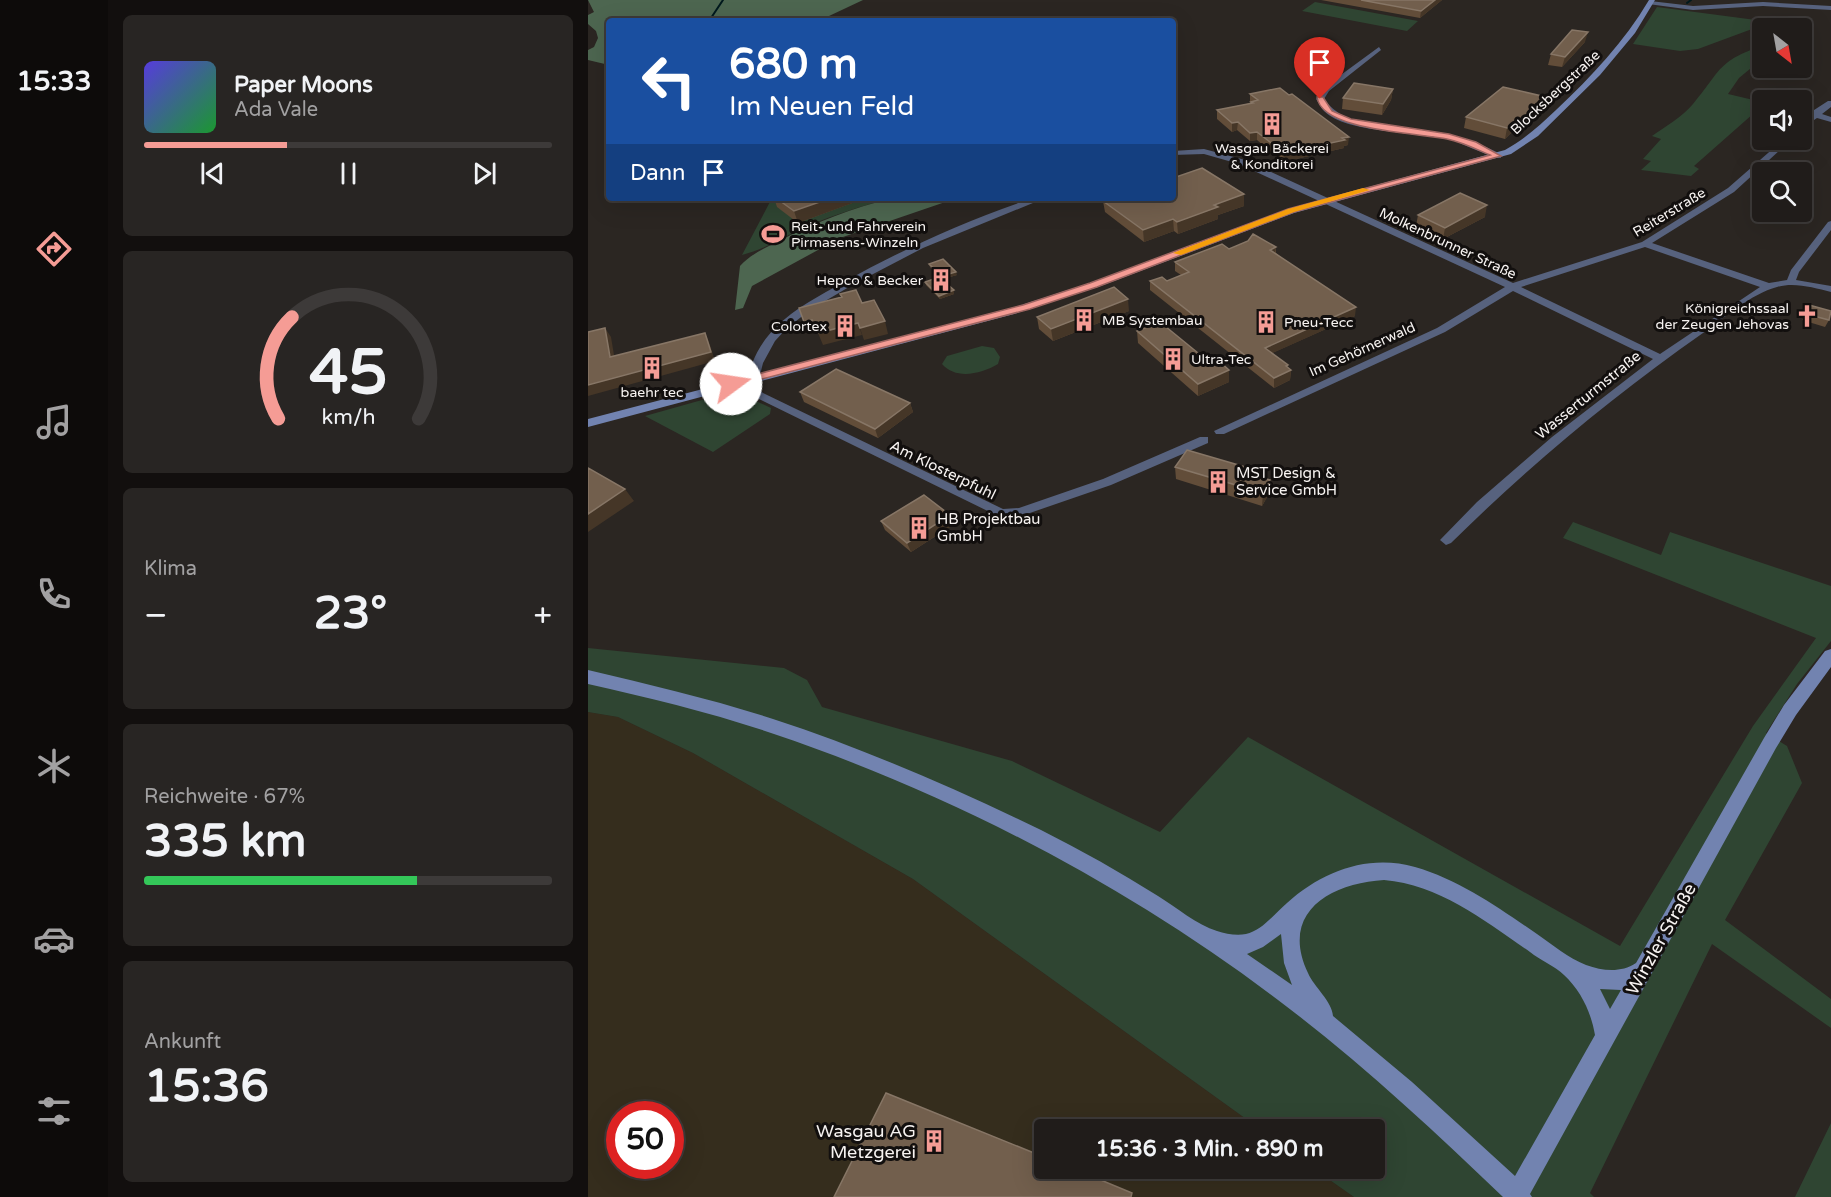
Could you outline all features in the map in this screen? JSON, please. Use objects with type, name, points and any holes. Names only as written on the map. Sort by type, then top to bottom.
[{"type":"main road","points":[[1639,1],[1651,1]]},
{"type":"main road","name":"Blocksbergstraße","points":[[588,423],[1043,302],[1267,219],[1324,201],[1497,156],[1528,140],[1596,78],[1631,35],[1651,1]]},
{"type":"main road","name":"Winzler Straße","points":[[1518,1197],[1770,743],[1831,655]]},
{"type":"main road","points":[[588,677],[656,693],[774,727],[907,778],[975,808],[1093,867],[1209,939],[1283,991],[1356,1050],[1464,1144],[1518,1197]]},
{"type":"main road","points":[[1209,939],[1230,944],[1250,943],[1275,927],[1304,900],[1329,883],[1348,875],[1383,871],[1416,876],[1438,884],[1466,899],[1565,964],[1587,975],[1619,981],[1629,979],[1645,968]]},
{"type":"main road","points":[[1304,900],[1297,912],[1293,927],[1291,946],[1295,973],[1305,992],[1321,1013],[1356,1050]]},
{"type":"main road","points":[[1565,964],[1591,991],[1604,1018],[1606,1035]]},
{"type":"street","points":[[1651,1],[1694,8],[1763,4],[1831,8]]},
{"type":"street","points":[[1379,49],[1326,90],[1320,99],[1325,108],[1336,116],[1354,122],[1449,137],[1473,144],[1497,156]]},
{"type":"street","points":[[1814,114],[1831,103]]},
{"type":"street","points":[[1814,114],[1831,120]]},
{"type":"street","name":"Molkenbrunner Straße","points":[[1176,152],[1189,150],[1225,155],[1512,287],[1659,358]]},
{"type":"street","name":"Reiterstraße","points":[[1512,287],[1645,244],[1731,190],[1776,150]]},
{"type":"street","points":[[753,378],[764,352],[782,327],[817,303],[870,272],[939,237],[1033,201]]},
{"type":"street","points":[[1791,281],[1794,272],[1831,224]]},
{"type":"street","points":[[1645,244],[1767,286]]},
{"type":"street","name":"Wasserturmstraße","points":[[1446,540],[1517,472],[1659,358],[1767,286],[1791,281],[1831,289]]},
{"type":"street","name":"Im Gehörnerwald","points":[[1220,431],[1441,330],[1512,287]]},
{"type":"street","name":"Am Klosterpfuhl","points":[[753,378],[752,388],[759,395],[1002,514],[1020,512],[1107,482],[1204,440]]},
{"type":"shaded area","points":[[588,712],[618,717],[693,753],[913,879],[1246,1119],[1034,1119],[1034,1179],[1328,1179],[1354,1197],[588,1197]]},
{"type":"green space","points":[[588,0],[863,0],[822,18],[606,18],[606,64],[588,60],[588,50],[594,47],[598,38],[596,31],[588,24],[588,15],[594,12]]},
{"type":"green space","points":[[1315,2],[1418,21],[1407,31],[1302,11]]},
{"type":"green space","points":[[1657,7],[1752,20],[1752,29],[1698,49],[1680,51],[1633,44]]},
{"type":"green space","points":[[1752,49],[1752,67],[1739,78],[1728,94],[1752,100],[1752,115],[1694,166],[1699,169],[1691,176],[1641,170],[1651,161],[1643,159],[1661,139],[1652,136],[1689,109],[1721,68]]},
{"type":"green space","name":"Reit- und Fahrverein Pirmasens-Winzeln","points":[[770,201],[882,201],[817,222],[767,246],[742,255]]},
{"type":"green space","points":[[882,201],[948,201],[840,238],[752,286],[743,308],[735,310],[740,266],[744,262],[763,249],[793,234],[863,206]]},
{"type":"green space","points":[[982,346],[994,348],[1000,357],[998,364],[977,373],[961,374],[942,364],[947,356]]},
{"type":"green space","points":[[734,391],[771,408],[770,414],[713,452],[645,416]]},
{"type":"green space","points":[[1573,522],[1661,555],[1670,532],[1831,586],[1831,641],[1797,684],[1766,733],[1787,746],[1802,783],[1725,920],[1831,999],[1831,1028],[1712,944],[1590,1193],[1594,1197],[1354,1197],[1328,1179],[1385,1179],[1385,1119],[1246,1119],[913,879],[693,753],[618,717],[588,712],[588,648],[784,668],[807,680],[822,707],[1012,761],[1160,832],[1248,737],[1620,946],[1753,726],[1816,638],[1563,538]]},
{"type":"green space","points":[[1831,1123],[1831,1197],[1795,1197]]},
{"type":"building","points":[[1361,0],[1435,0],[1421,11]]},
{"type":"building","points":[[1572,30],[1588,32],[1565,57],[1551,54]]},
{"type":"building","points":[[1354,83],[1393,89],[1383,104],[1343,98]]},
{"type":"building","points":[[1503,87],[1546,97],[1520,120],[1507,128],[1466,117]]},
{"type":"building","name":"Wasgau Bäckerei & Konditorei","points":[[1280,88],[1289,95],[1292,94],[1349,137],[1342,138],[1345,140],[1284,153],[1257,132],[1250,133],[1238,122],[1232,123],[1217,110],[1253,103],[1251,102],[1258,100],[1250,94]]},
{"type":"building","points":[[1202,168],[1244,194],[1214,205],[1218,207],[1177,222],[1173,219],[1143,230],[1103,201],[1176,201],[1176,177]]},
{"type":"building","points":[[1460,193],[1487,205],[1445,228],[1418,215]]},
{"type":"building","points":[[780,201],[822,201],[794,211]]},
{"type":"building","name":"Pneu-Tecc","points":[[1253,234],[1276,247],[1270,250],[1356,307],[1265,348],[1288,365],[1286,366],[1291,370],[1274,378],[1150,281],[1162,277],[1167,281],[1189,272],[1175,262],[1222,244],[1229,249],[1248,241]]},
{"type":"building","points":[[943,259],[956,272],[942,276],[929,264]]},
{"type":"building","points":[[939,277],[954,290],[939,296],[925,282]]},
{"type":"building","points":[[1114,287],[1128,299],[1051,329],[1037,317]]},
{"type":"building","points":[[856,290],[862,303],[874,300],[885,321],[860,328],[858,323],[818,333],[812,320],[804,322],[799,308],[842,297],[840,294]]},
{"type":"building","points":[[1809,305],[1831,311],[1829,320],[1806,314]]},
{"type":"building","points":[[1160,322],[1214,366],[1221,363],[1229,370],[1198,384],[1137,331]]},
{"type":"building","points":[[605,328],[610,357],[705,333],[711,352],[588,385],[588,332]]},
{"type":"building","points":[[836,369],[910,403],[875,429],[800,392]]},
{"type":"building","points":[[1187,450],[1266,473],[1263,478],[1270,480],[1263,493],[1175,467]]},
{"type":"building","points":[[588,468],[625,489],[588,514]]},
{"type":"building","name":"HB Projektbau GmbH","points":[[924,495],[950,515],[907,543],[881,521]]},
{"type":"building","name":"Wasgau AG Metzgerei","points":[[886,1093],[1034,1153],[1034,1179],[1098,1179],[1132,1193],[1131,1197],[834,1197]]},
{"type":"waterway","points":[[711,18],[723,0]]},
{"type":"waterway","points":[[1687,3],[1691,0]]},
{"type":"slow traffic","points":[[1178,253],[1291,211],[1366,190]]},
{"type":"place","name":"Wasgau Bäckerei & Konditorei","points":[[1272,124]]},
{"type":"place","name":"Reit- und Fahrverein Pirmasens-Winzeln","points":[[773,234]]},
{"type":"place","name":"Hepco & Becker","points":[[941,280]]},
{"type":"place","name":"Königreichssaal der Zeugen Jehovas","points":[[1807,316]]},
{"type":"place","name":"MB Systembau","points":[[1084,320]]},
{"type":"place","name":"Pneu-Tecc","points":[[1266,322]]},
{"type":"place","name":"Colortex","points":[[845,326]]},
{"type":"place","name":"Ultra-Tec","points":[[1173,359]]},
{"type":"place","name":"baehr tec","points":[[652,368]]},
{"type":"place","name":"MST Design & Service GmbH","points":[[1218,482]]},
{"type":"place","name":"HB Projektbau GmbH","points":[[919,528]]},
{"type":"place","name":"Wasgau AG Metzgerei","points":[[934,1141]]},
{"type":"route","points":[[731,384],[1027,307],[1094,285],[1291,211],[1497,156],[1484,148],[1449,137],[1349,121],[1329,112],[1320,99]]}]
